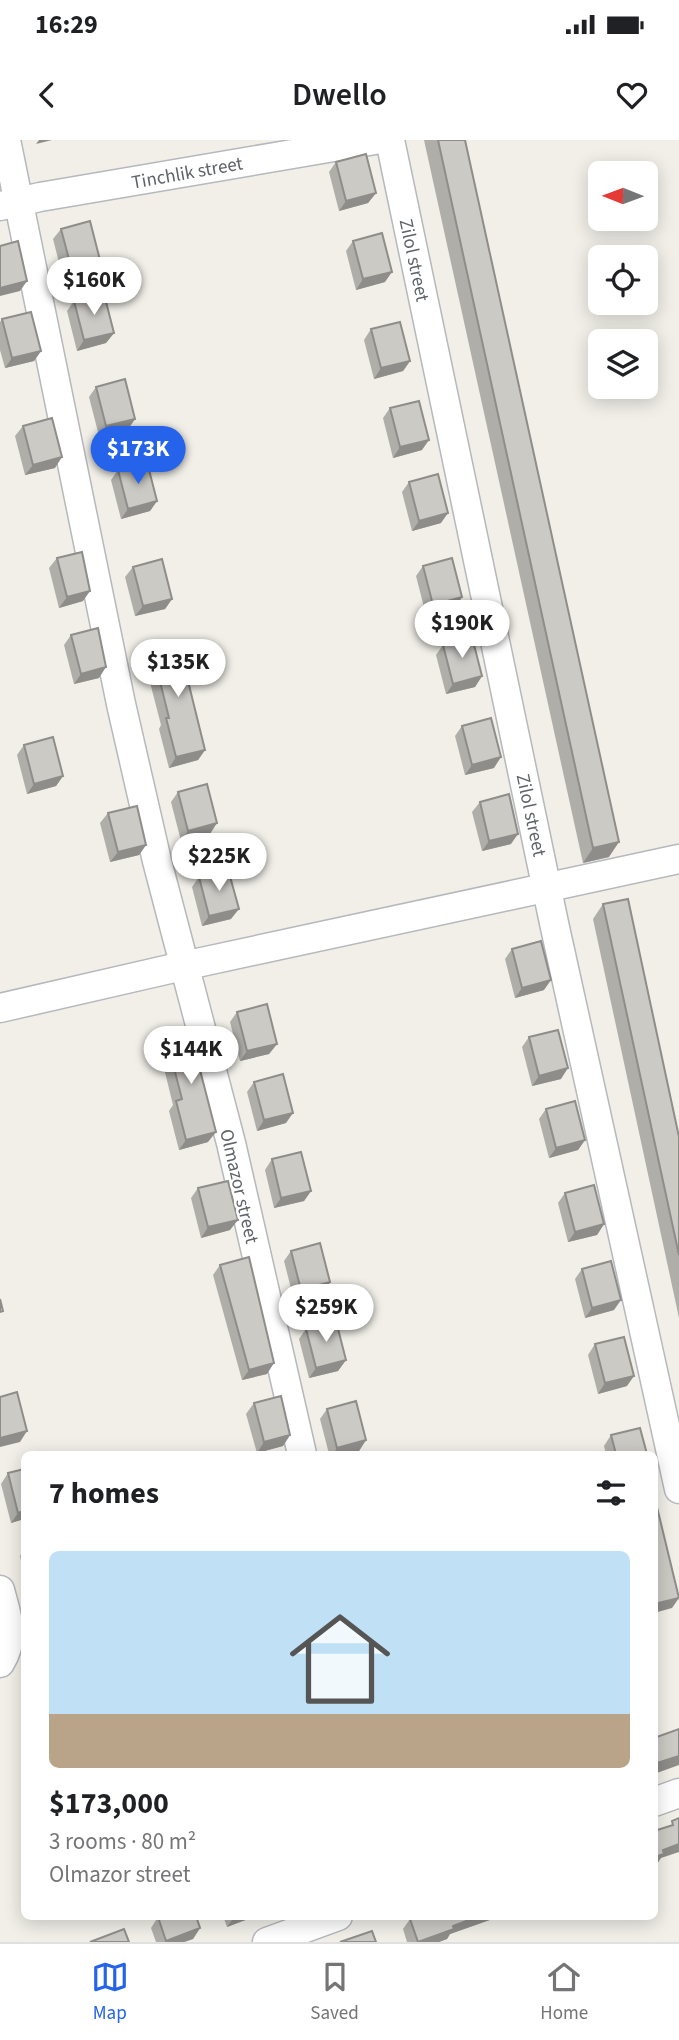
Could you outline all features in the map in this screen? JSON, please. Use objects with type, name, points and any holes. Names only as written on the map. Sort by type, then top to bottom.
[{"type":"street","name":"Olmazor street","points":[[6,140],[10,205],[121,704],[183,966],[231,1143],[301,1451]]},
{"type":"street","name":"Tinchlik street","points":[[10,205],[40,197],[375,140]]},
{"type":"street","name":"Zilol street","points":[[390,140],[547,889],[679,1489]]},
{"type":"street","points":[[0,1008],[679,859]]},
{"type":"street","points":[[0,1590],[8,1620],[10,1645],[0,1663]]},
{"type":"street","points":[[658,1801],[679,1793]]},
{"type":"street","points":[[267,1942],[327,1920]]},
{"type":"building","points":[[438,140],[465,140],[619,842],[593,848]]},
{"type":"building","points":[[366,154],[376,193],[346,201],[336,162]]},
{"type":"building","points":[[90,221],[100,260],[71,267],[61,229]]},
{"type":"building","points":[[382,233],[392,272],[363,279],[353,241]]},
{"type":"building","points":[[18,241],[27,281],[0,288],[0,246]]},
{"type":"building","points":[[104,294],[114,333],[84,340],[74,301]]},
{"type":"building","points":[[31,312],[41,351],[12,358],[2,319]]},
{"type":"building","points":[[400,322],[410,361],[381,368],[371,329]]},
{"type":"building","points":[[125,379],[135,419],[106,426],[96,387]]},
{"type":"building","points":[[419,401],[429,440],[400,447],[390,408]]},
{"type":"building","points":[[52,418],[62,457],[33,465],[23,426]]},
{"type":"building","points":[[147,462],[157,501],[128,509],[118,470]]},
{"type":"building","points":[[438,474],[448,513],[419,521],[409,482]]},
{"type":"building","points":[[82,552],[90,591],[67,597],[57,558]]},
{"type":"building","points":[[452,558],[462,597],[433,605],[423,566]]},
{"type":"building","points":[[162,559],[172,599],[143,606],[133,567]]},
{"type":"building","points":[[98,628],[106,667],[81,674],[71,635]]},
{"type":"building","points":[[472,637],[482,676],[453,684],[443,645]]},
{"type":"building","points":[[181,641],[205,750],[176,757],[152,649]]},
{"type":"building","points":[[491,718],[501,757],[472,765],[462,726]]},
{"type":"building","points":[[53,737],[63,776],[34,784],[24,745]]},
{"type":"building","points":[[207,784],[217,823],[188,831],[178,792]]},
{"type":"building","points":[[509,794],[518,834],[489,841],[480,802]]},
{"type":"building","points":[[137,806],[146,845],[118,852],[108,813]]},
{"type":"building","points":[[228,869],[239,909],[209,916],[199,877]]},
{"type":"building","points":[[628,899],[679,1137],[679,1255],[603,904]]},
{"type":"building","points":[[541,941],[551,980],[522,988],[512,949]]},
{"type":"building","points":[[267,1004],[277,1044],[247,1051],[237,1012]]},
{"type":"building","points":[[194,1030],[204,1069],[200,1070],[216,1132],[186,1140],[176,1101],[182,1099],[166,1037]]},
{"type":"building","points":[[558,1030],[568,1068],[539,1076],[529,1037]]},
{"type":"building","points":[[283,1074],[293,1113],[264,1120],[254,1082]]},
{"type":"building","points":[[575,1101],[585,1140],[556,1148],[546,1109]]},
{"type":"building","points":[[301,1152],[311,1191],[281,1198],[272,1159]]},
{"type":"building","points":[[228,1181],[238,1220],[208,1227],[198,1188]]},
{"type":"building","points":[[594,1185],[604,1224],[575,1232],[565,1193]]},
{"type":"building","points":[[320,1243],[330,1282],[301,1290],[291,1251]]},
{"type":"building","points":[[249,1257],[274,1363],[249,1370],[220,1265]]},
{"type":"building","points":[[611,1261],[621,1300],[592,1308],[582,1269]]},
{"type":"building","points":[[336,1321],[346,1360],[316,1368],[306,1329]]},
{"type":"building","points":[[624,1337],[634,1376],[605,1383],[595,1344]]},
{"type":"building","points":[[17,1392],[27,1431],[0,1438],[0,1397]]},
{"type":"building","points":[[281,1396],[290,1435],[264,1442],[254,1403]]},
{"type":"building","points":[[356,1401],[366,1440],[337,1448],[327,1409]]},
{"type":"building","points":[[640,1428],[646,1451],[615,1451],[611,1435]]},
{"type":"building","points":[[21,1470],[21,1512],[18,1513],[8,1473]]},
{"type":"building","points":[[658,1511],[679,1598],[658,1603]]},
{"type":"building","points":[[679,1729],[679,1756],[658,1763],[658,1737]]},
{"type":"building","points":[[679,1818],[679,1844],[663,1850],[664,1854],[658,1856],[658,1830],[673,1825],[672,1821]]},
{"type":"building","points":[[159,1920],[197,1920],[200,1928],[166,1941]]},
{"type":"building","points":[[410,1920],[469,1920],[453,1926],[454,1929],[418,1942]]},
{"type":"building","points":[[124,1929],[129,1942],[90,1942]]},
{"type":"building","points":[[372,1931],[376,1942],[340,1942]]}]
